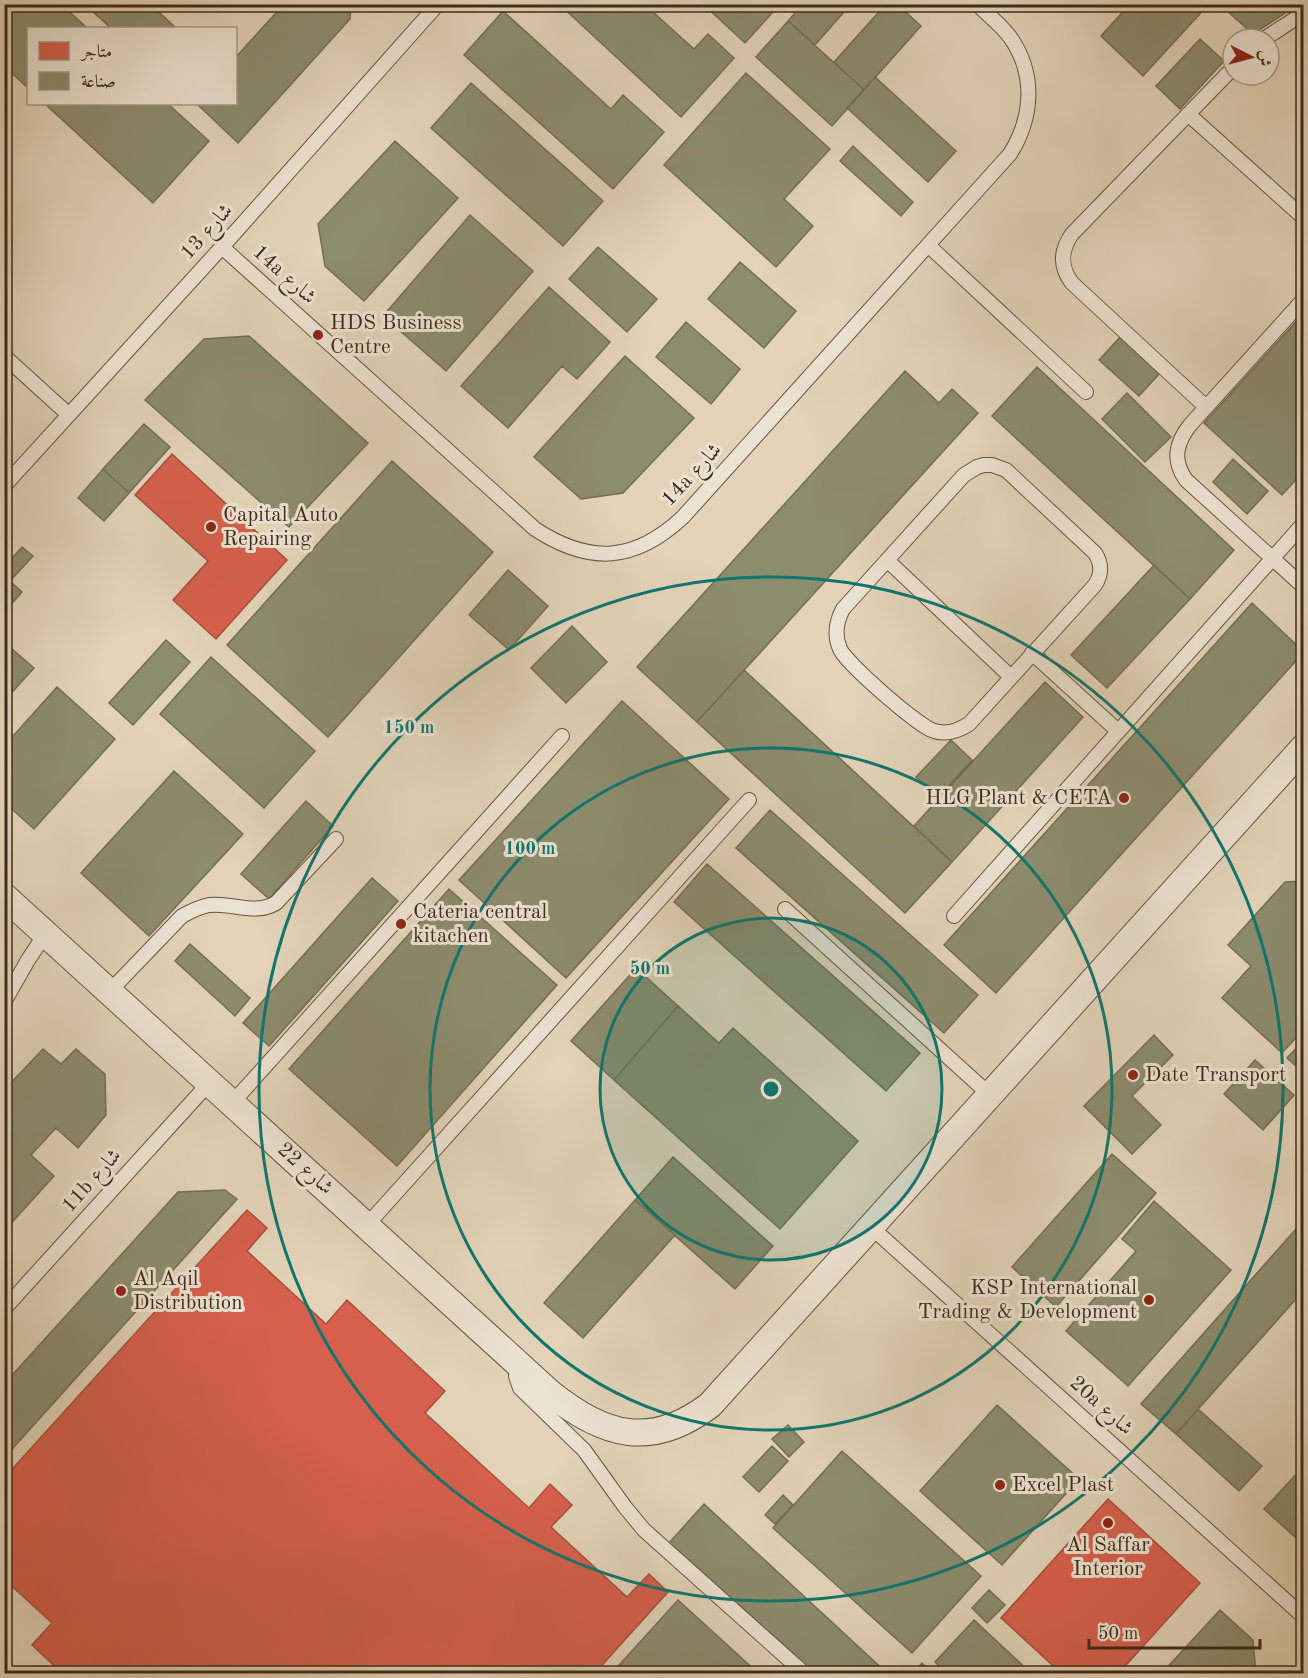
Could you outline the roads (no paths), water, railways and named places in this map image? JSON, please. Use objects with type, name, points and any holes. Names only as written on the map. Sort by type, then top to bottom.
[{"type":"street","points":[[871,1227],[1300,757]]},
{"type":"street","name":"شارع 22","points":[[4,896],[564,1404],[614,1430],[650,1432],[667,1429],[683,1423],[710,1405],[871,1227]]},
{"type":"lane","name":"شارع 13","points":[[4,486],[222,247],[438,4]]},
{"type":"lane","name":"14a شارع","points":[[222,247],[535,529],[555,542],[577,550],[600,554],[623,552],[646,545],[666,533],[683,517],[1010,154],[1024,126],[1028,111],[1028,79],[1018,49],[998,24],[977,4]]},
{"type":"lane","points":[[1281,28],[1304,13]]},
{"type":"lane","points":[[1206,407],[1072,283],[1063,268],[1062,259],[1066,241],[1072,234],[1221,80]]},
{"type":"lane","points":[[1188,114],[1304,218]]},
{"type":"lane","points":[[929,246],[1086,392]]},
{"type":"lane","points":[[1304,299],[1206,407],[1180,439],[1176,456],[1186,480],[1304,586]]},
{"type":"lane","points":[[4,356],[69,415]]},
{"type":"lane","points":[[992,465],[1006,470],[1095,553],[1101,566],[1101,573],[1095,585],[1032,653],[969,724],[951,732],[941,733],[922,726],[846,658],[837,640],[838,618],[843,609],[970,470],[977,466],[992,465]]},
{"type":"lane","points":[[954,916],[1304,523]]},
{"type":"lane","points":[[887,560],[1011,677]]},
{"type":"lane","points":[[1032,653],[1118,731]]},
{"type":"lane","points":[[233,1102],[562,736]]},
{"type":"lane","points":[[367,1225],[749,800]]},
{"type":"lane","points":[[110,991],[182,916],[210,905],[251,909],[269,908],[336,839]]},
{"type":"lane","points":[[785,909],[990,1095]]},
{"type":"lane","points":[[4,1002],[46,933]]},
{"type":"lane","name":"11b شارع","points":[[4,1309],[210,1082]]},
{"type":"lane","name":"20a شارع","points":[[871,1227],[1304,1617]]},
{"type":"lane","points":[[519,1364],[516,1376],[520,1388],[584,1450],[644,1530],[805,1674]]},
{"type":"place","name":"HDS Business Centre","points":[[318,335]]},
{"type":"place","name":"Capital Auto Repairing","points":[[211,527]]},
{"type":"place","name":"HLG Plant & CETA","points":[[1124,798]]},
{"type":"place","name":"Cateria central kitachen","points":[[401,924]]},
{"type":"place","name":"Date Transport","points":[[1133,1075]]},
{"type":"place","name":"Al Aqil Distribution","points":[[121,1291]]},
{"type":"place","name":"KSP International Trading & Development","points":[[1149,1300]]},
{"type":"place","name":"Excel Plast","points":[[1000,1485]]},
{"type":"place","name":"Al Saffar Interior","points":[[1108,1523]]}]
